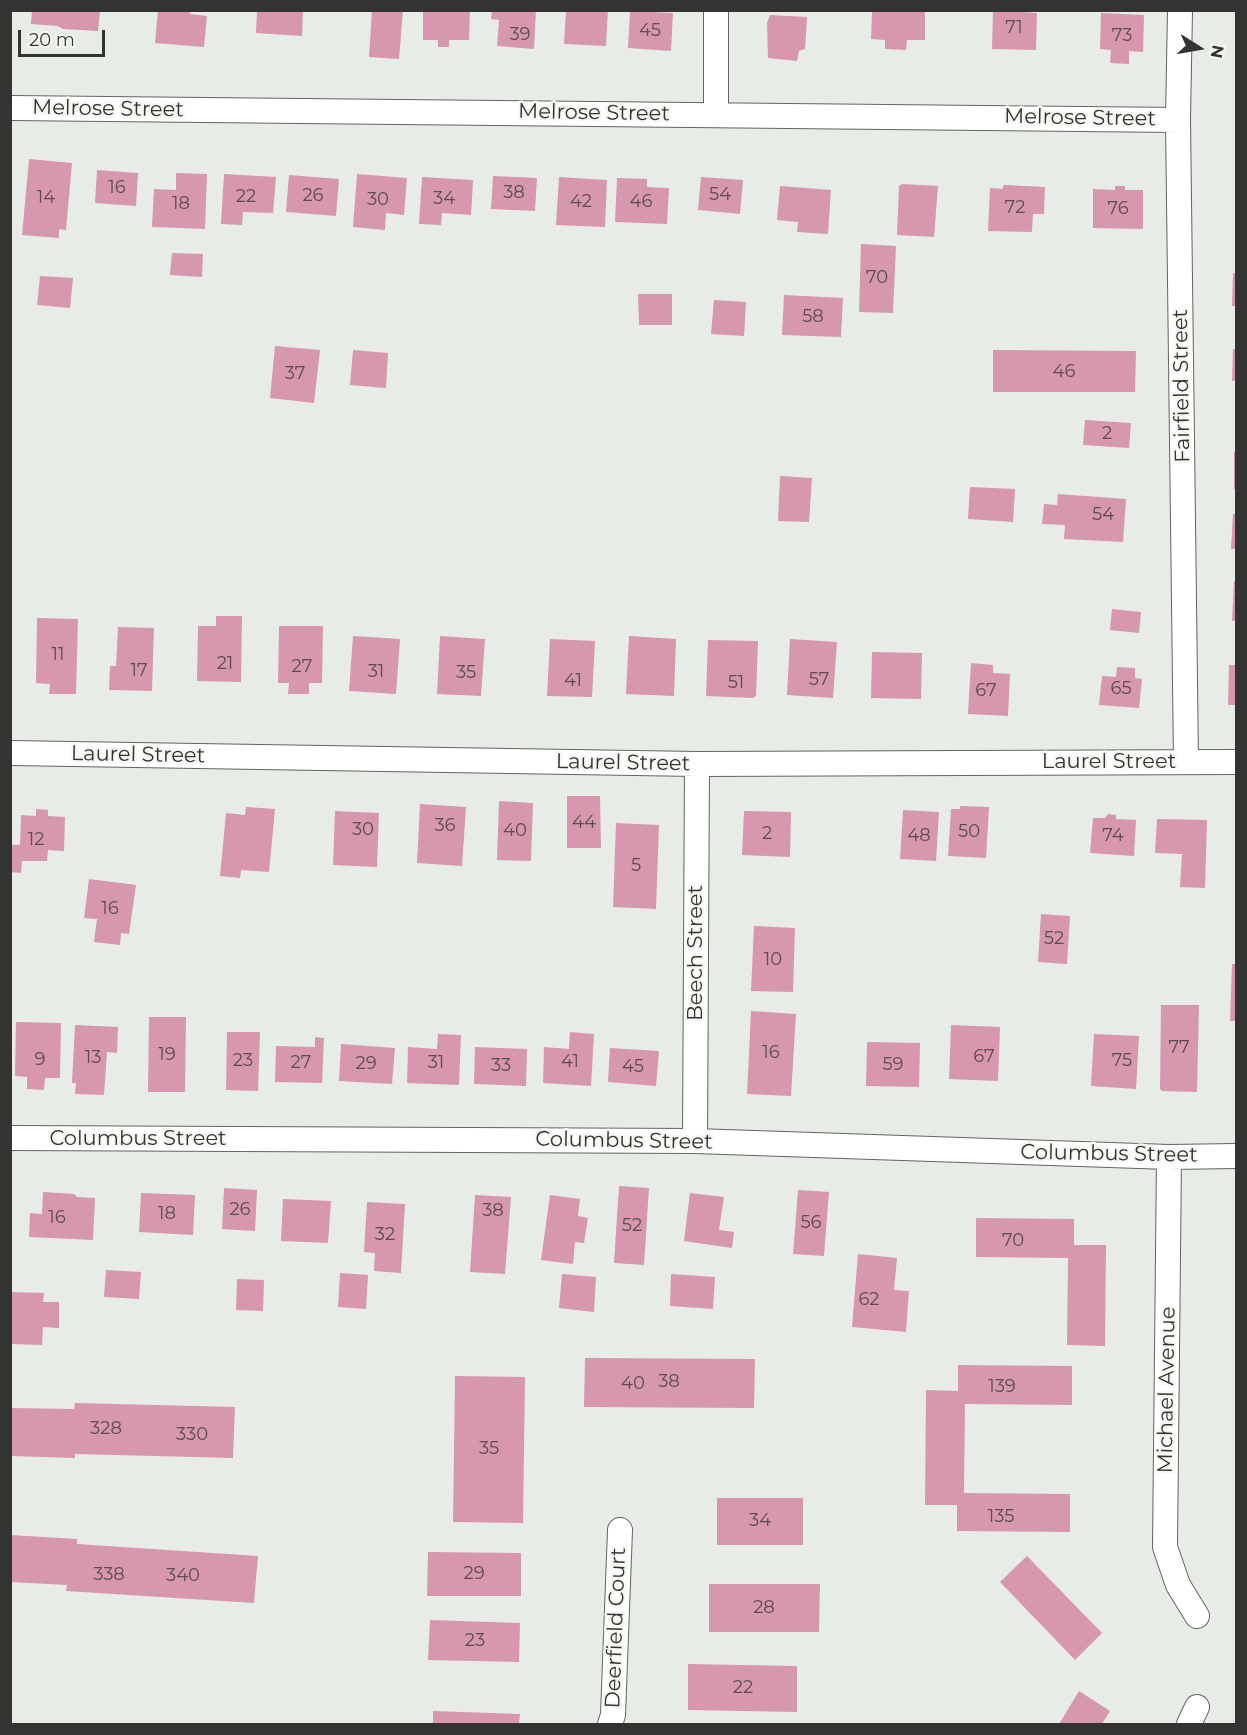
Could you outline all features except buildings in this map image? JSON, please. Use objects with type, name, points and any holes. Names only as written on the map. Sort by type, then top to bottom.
[{"type":"street","points":[[716,10],[716,114]]},
{"type":"street","name":"Fairfield Street","points":[[1180,10],[1178,120],[1186,762]]},
{"type":"street","name":"Melrose Street","points":[[10,108],[1178,120]]},
{"type":"street","name":"Laurel Street","points":[[10,753],[697,764],[1236,762]]},
{"type":"street","name":"Beech Street","points":[[695,1141],[697,764]]},
{"type":"street","name":"Columbus Street","points":[[10,1138],[695,1141],[1169,1157],[1236,1156]]},
{"type":"street","name":"Michael Avenue","points":[[1169,1157],[1165,1547],[1178,1585],[1197,1616]]},
{"type":"street","name":"Deerfield Court","points":[[610,1725],[613,1715],[620,1530]]}]
